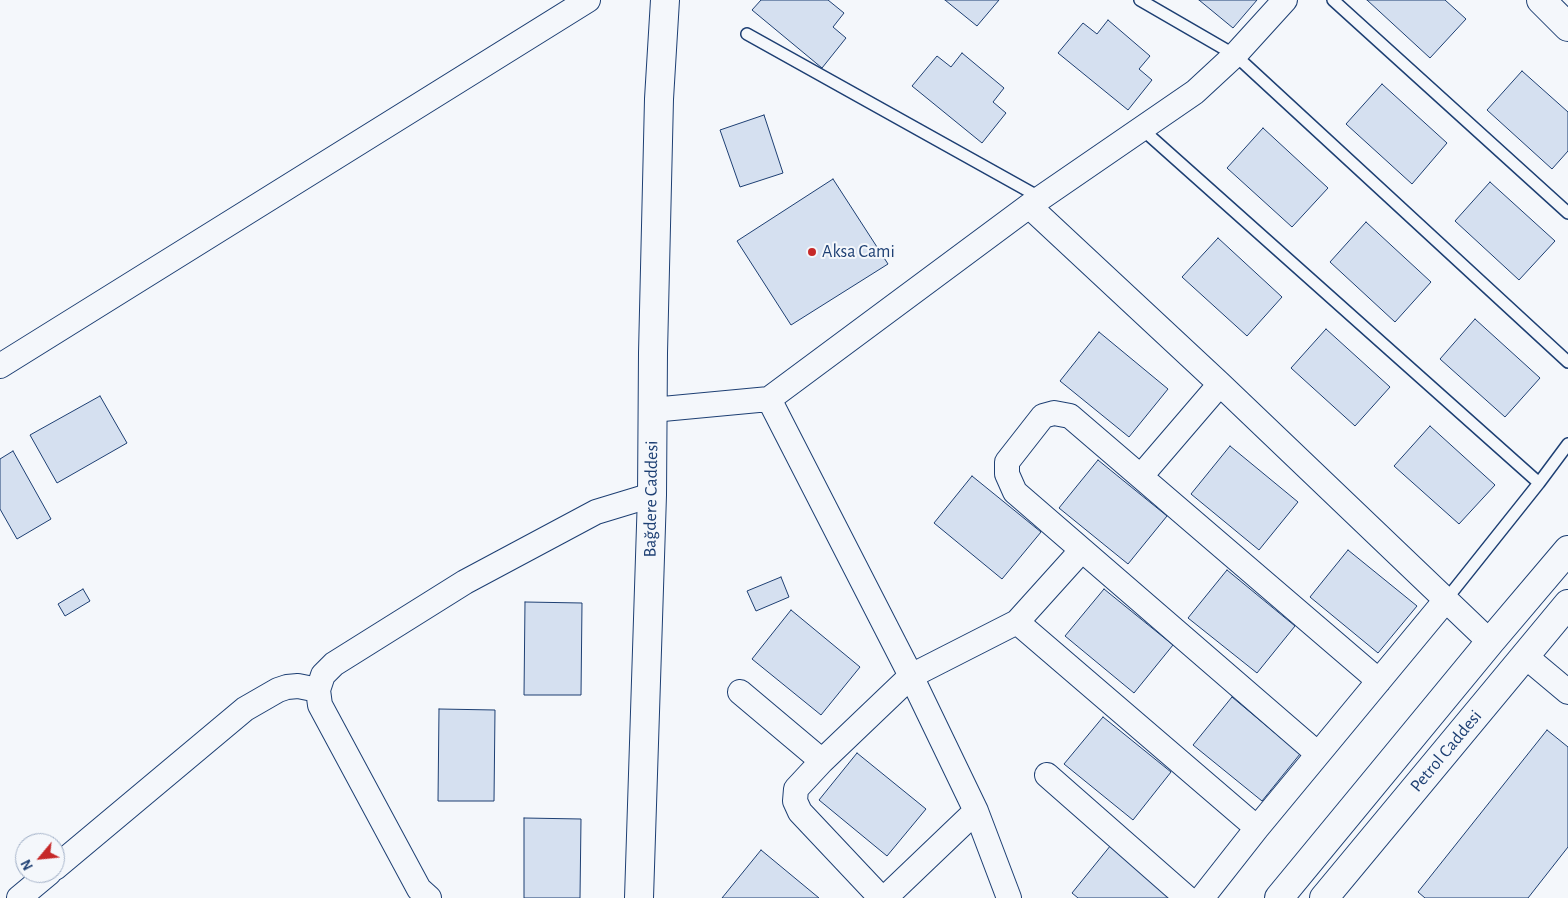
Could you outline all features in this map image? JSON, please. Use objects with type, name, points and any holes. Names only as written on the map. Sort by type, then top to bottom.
[{"type":"main road","name":"Bağdere Caddesi","points":[[646,0],[660,99]]},
{"type":"main road","name":"Bağdere Caddesi","points":[[639,898],[652,494],[652,410],[660,99],[665,0]]},
{"type":"main road","points":[[1541,0],[1568,27]]},
{"type":"main road","points":[[1279,898],[1568,550]]},
{"type":"main road","name":"Petrol Caddesi","points":[[1324,898],[1568,604]]},
{"type":"street","points":[[0,366],[588,0]]},
{"type":"street","points":[[652,410],[769,399],[1035,202],[1195,92],[1235,55],[1285,0]]},
{"type":"street","points":[[1035,202],[1220,384],[1490,642]]},
{"type":"street","points":[[1141,476],[1220,384]]},
{"type":"street","points":[[769,399],[911,676],[976,812],[1009,898]]},
{"type":"street","points":[[1318,754],[1015,492],[1007,474],[1007,462],[1043,416],[1054,413],[1070,416],[1379,681]]},
{"type":"street","points":[[420,895],[320,705],[318,690],[323,675],[334,664],[465,582],[596,512],[652,494]]},
{"type":"street","points":[[881,898],[800,812],[797,807],[796,789],[822,761],[911,676],[1017,622],[1081,551]]},
{"type":"street","points":[[1202,898],[1257,828],[1445,601]]},
{"type":"street","points":[[1017,622],[1257,828]]},
{"type":"street","points":[[1525,656],[1568,692]]},
{"type":"street","points":[[65,860],[245,710],[278,690],[288,687],[303,686],[318,690]]},
{"type":"street","points":[[740,692],[822,761]]},
{"type":"street","points":[[1047,775],[1187,898]]},
{"type":"street","points":[[885,898],[976,812]]},
{"type":"street","points":[[19,898],[37,883]]},
{"type":"lane","points":[[1140,0],[1235,55],[1568,362]]},
{"type":"lane","points":[[1333,0],[1568,213]]},
{"type":"lane","points":[[747,34],[1035,202]]},
{"type":"lane","points":[[1142,129],[1539,483]]},
{"type":"lane","points":[[1445,601],[1568,444]]},
{"type":"building","points":[[761,0],[828,0],[844,13],[833,27],[846,38],[822,68],[752,10]]},
{"type":"building","points":[[945,0],[999,0],[977,26]]},
{"type":"building","points":[[1199,0],[1257,0],[1233,28]]},
{"type":"building","points":[[1367,0],[1445,0],[1466,19],[1430,58]]},
{"type":"building","points":[[1108,20],[1150,56],[1139,69],[1152,80],[1128,110],[1058,53],[1083,23],[1097,34]]},
{"type":"building","points":[[962,53],[1004,88],[993,102],[1006,113],[982,143],[912,86],[937,56],[951,67]]},
{"type":"building","points":[[1522,71],[1568,112],[1568,151],[1552,169],[1487,110]]},
{"type":"building","points":[[1382,84],[1447,143],[1412,184],[1346,124]]},
{"type":"building","points":[[764,115],[783,173],[740,187],[720,130]]},
{"type":"building","points":[[1263,128],[1328,188],[1292,227],[1227,168]]},
{"type":"building","name":"Aksa Cami","points":[[833,179],[888,264],[791,325],[737,241]]},
{"type":"building","points":[[1490,182],[1555,241],[1519,280],[1455,221]]},
{"type":"building","points":[[1366,222],[1431,282],[1395,322],[1330,262]]},
{"type":"building","points":[[1218,238],[1282,297],[1247,336],[1182,277]]},
{"type":"building","points":[[1475,319],[1540,378],[1505,417],[1440,359]]},
{"type":"building","points":[[1326,329],[1390,387],[1355,426],[1291,368]]},
{"type":"building","points":[[1099,332],[1168,389],[1129,437],[1060,381]]},
{"type":"building","points":[[100,396],[127,443],[57,483],[30,435]]},
{"type":"building","points":[[1430,426],[1495,485],[1459,524],[1394,466]]},
{"type":"building","points":[[1230,446],[1298,502],[1259,550],[1191,494]]},
{"type":"building","points":[[13,451],[51,519],[17,539],[0,509],[0,459]]},
{"type":"building","points":[[1098,460],[1167,516],[1128,564],[1059,508]]},
{"type":"building","points":[[972,476],[1041,532],[1002,579],[934,523]]},
{"type":"building","points":[[1348,550],[1417,606],[1378,653],[1310,597]]},
{"type":"building","points":[[1227,570],[1295,626],[1257,673],[1188,618]]},
{"type":"building","points":[[781,577],[789,597],[756,611],[747,591]]},
{"type":"building","points":[[83,589],[90,601],[65,616],[58,604]]},
{"type":"building","points":[[1104,589],[1173,645],[1134,693],[1065,636]]},
{"type":"building","points":[[525,602],[582,603],[581,695],[524,695]]},
{"type":"building","points":[[791,610],[860,667],[821,715],[752,659]]},
{"type":"building","points":[[1232,697],[1300,754],[1262,801],[1193,745]]},
{"type":"building","points":[[439,709],[495,710],[494,801],[438,801]]},
{"type":"building","points":[[1103,717],[1171,772],[1133,820],[1064,764]]},
{"type":"building","points":[[1547,730],[1568,747],[1568,847],[1528,898],[1425,898],[1418,892]]},
{"type":"building","points":[[857,753],[926,809],[887,856],[819,800]]},
{"type":"building","points":[[524,818],[581,819],[580,898],[524,898]]},
{"type":"building","points":[[1111,845],[1176,898],[1078,898],[1072,893]]},
{"type":"building","points":[[761,850],[819,898],[722,898]]},
{"type":"place","name":"Aksa Cami","points":[[812,252]]}]
